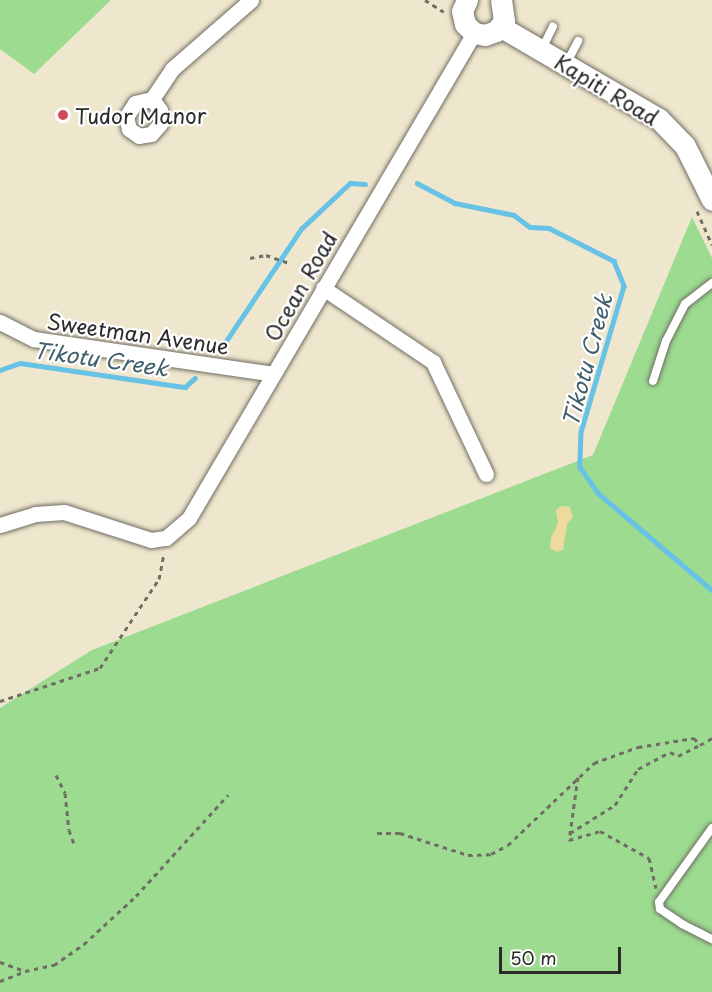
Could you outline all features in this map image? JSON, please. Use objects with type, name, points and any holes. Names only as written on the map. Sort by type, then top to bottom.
[{"type":"main road","points":[[459,6],[465,24],[474,33],[491,34],[501,27],[506,13],[501,0]]},
{"type":"main road","name":"Kapiti Road","points":[[501,27],[651,113],[676,134],[690,153],[707,200]]},
{"type":"main road","points":[[676,134],[712,162]]},
{"type":"street","points":[[152,99],[172,69],[251,0]]},
{"type":"street","name":"Ocean Road","points":[[166,538],[189,518],[474,33]]},
{"type":"street","points":[[323,288],[433,362],[486,474]]},
{"type":"street","name":"Sweetman Avenue","points":[[0,322],[34,339],[273,374]]},
{"type":"street","points":[[0,525],[35,514],[64,512],[146,539],[166,538]]},
{"type":"lane","points":[[541,50],[553,26]]},
{"type":"lane","points":[[567,64],[578,40]]},
{"type":"lane","points":[[653,381],[685,304],[712,283]]},
{"type":"lane","points":[[712,828],[659,902],[660,909],[682,924],[712,939]]},
{"type":"path","points":[[424,0],[459,6]]},
{"type":"path","points":[[707,200],[712,245]]},
{"type":"path","points":[[249,258],[259,254],[287,264]]},
{"type":"path","points":[[0,701],[100,668],[159,579],[166,538]]},
{"type":"path","points":[[377,833],[400,833],[468,855],[491,854],[508,845],[578,775],[594,763],[638,747],[694,738],[700,745]]},
{"type":"path","points":[[570,833],[615,805],[638,769],[670,752],[678,756],[712,738]]},
{"type":"path","points":[[56,775],[65,793],[69,830],[74,844]]},
{"type":"path","points":[[578,775],[570,840],[600,831],[649,858],[659,902]]},
{"type":"path","points":[[0,981],[25,971],[54,965],[84,944],[136,896],[228,795]]},
{"type":"path","points":[[0,962],[25,971]]},
{"type":"green space","points":[[0,0],[111,0],[34,74],[0,49]]},
{"type":"green space","points":[[692,217],[712,258],[712,992],[0,992],[0,708],[92,650],[593,455]]},
{"type":"sand","points":[[561,506],[570,507],[573,517],[567,524],[563,550],[557,552],[550,548],[551,538],[558,523],[556,510]]},
{"type":"waterway","name":"Tikotu Creek","points":[[222,347],[301,229],[350,183],[365,184]]},
{"type":"waterway","name":"Tikotu Creek","points":[[417,183],[455,203],[514,215],[530,227],[549,228],[614,261],[624,286],[581,432],[580,467],[598,493],[712,590]]},
{"type":"waterway","name":"Tikotu Creek","points":[[0,370],[20,363],[185,387],[195,378]]},
{"type":"place","name":"Tudor Manor","points":[[63,115]]}]
